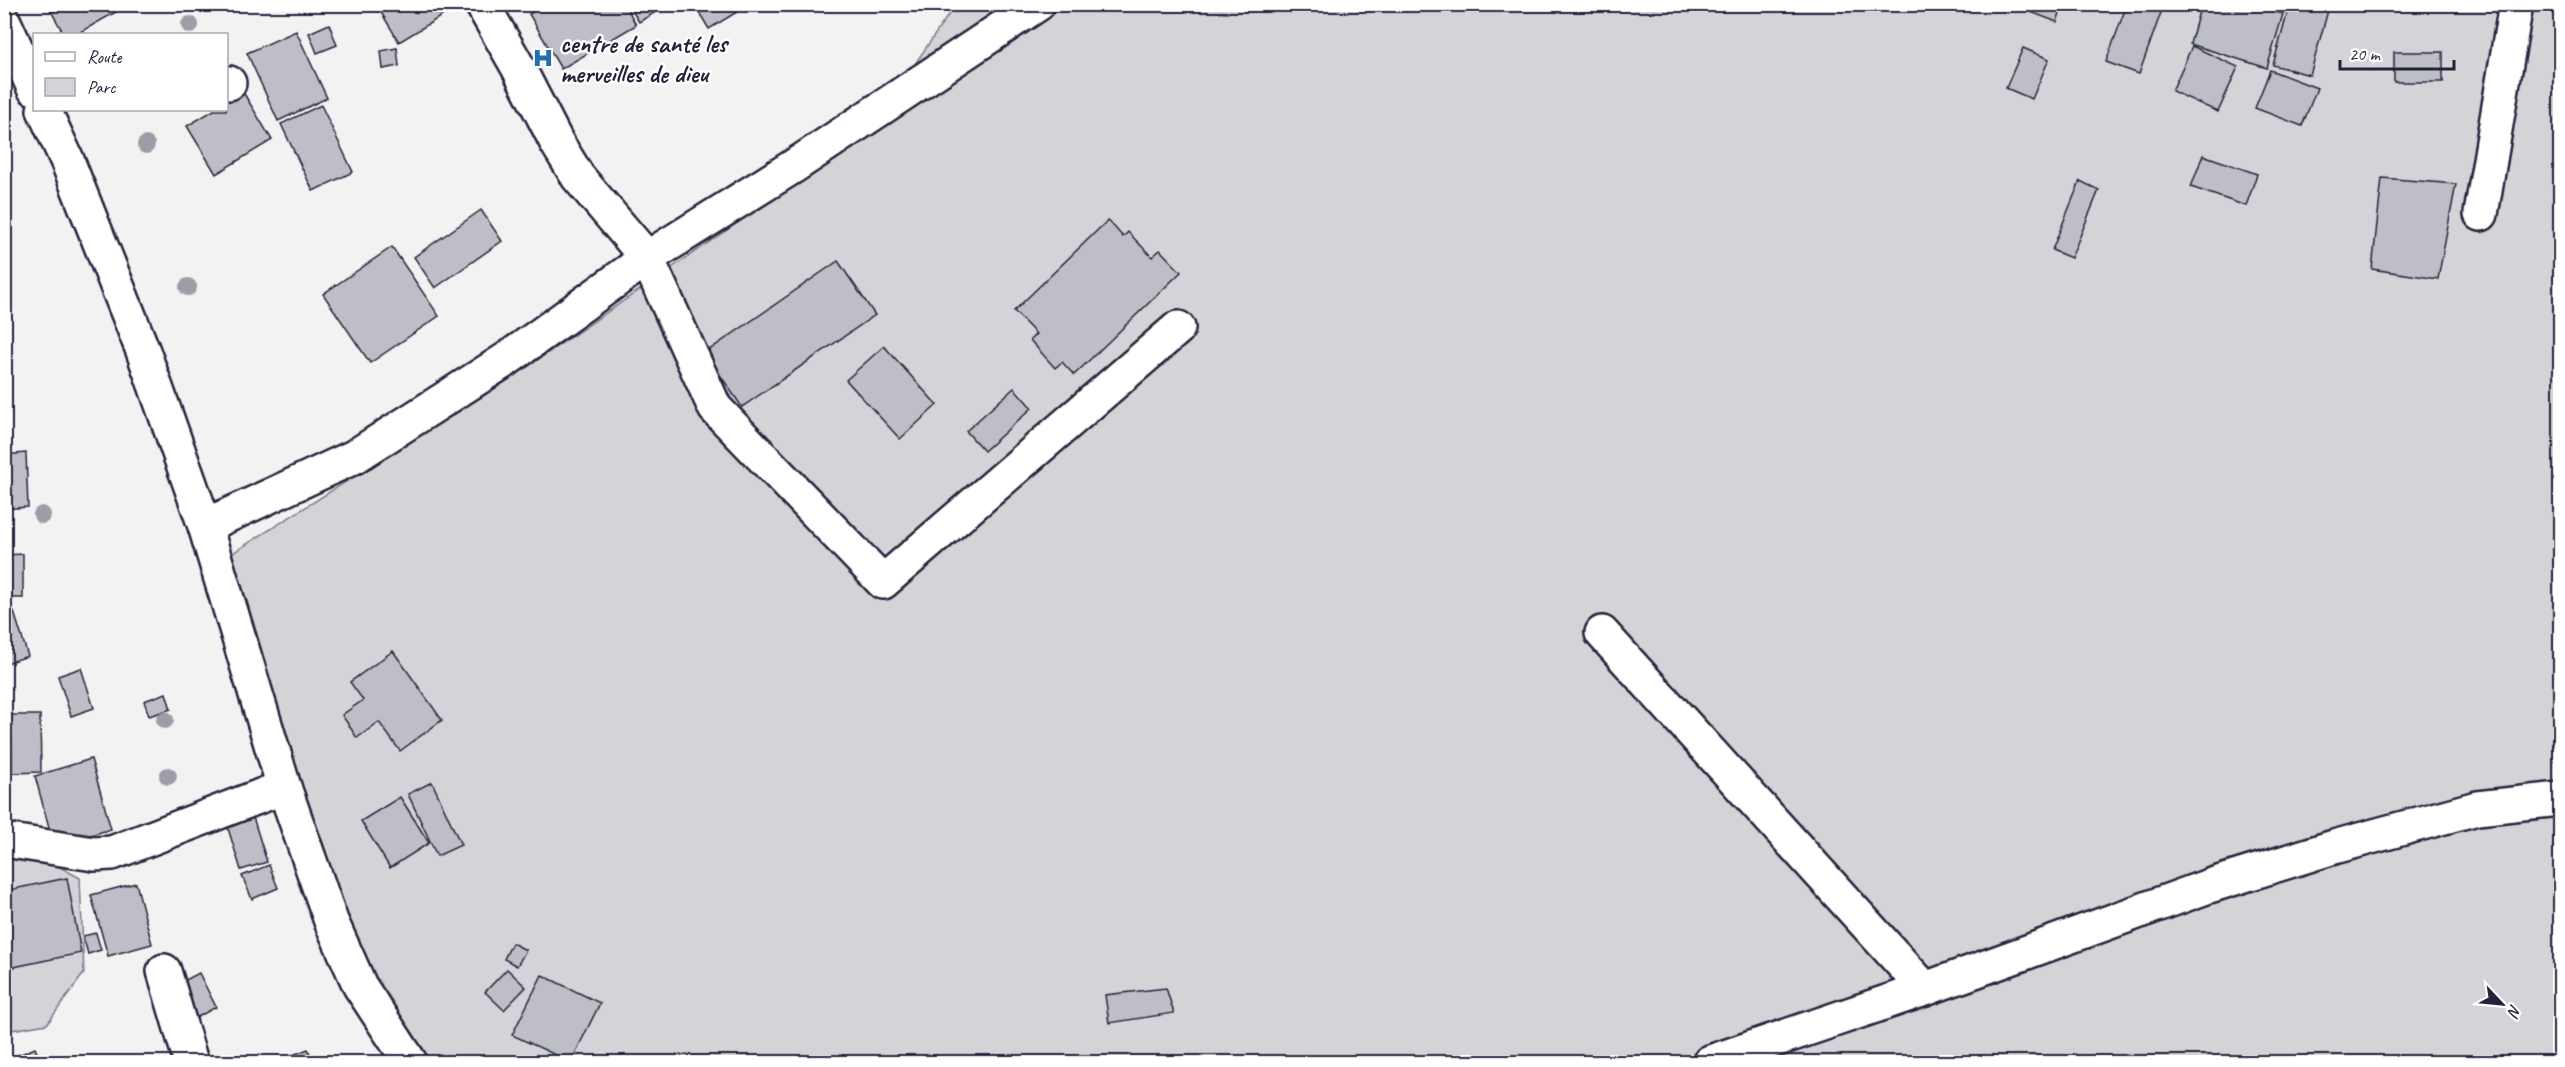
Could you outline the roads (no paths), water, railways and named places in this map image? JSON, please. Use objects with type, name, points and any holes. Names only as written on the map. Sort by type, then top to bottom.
[{"type":"street","points":[[482,4],[518,67],[556,143],[578,177],[647,258],[715,408],[883,582],[1178,328]]},
{"type":"street","points":[[206,526],[354,457],[507,359],[647,258],[794,166],[1038,4]]},
{"type":"street","points":[[2481,214],[2516,4]]},
{"type":"street","points":[[4,22],[27,54],[33,83]]},
{"type":"street","points":[[44,111],[67,160],[143,351],[206,526],[284,788],[331,921],[360,986],[410,1062]]},
{"type":"street","points":[[1602,633],[1925,989]]},
{"type":"street","points":[[4,840],[94,854],[112,853],[284,788]]},
{"type":"street","points":[[1710,1062],[1925,989],[2209,886],[2334,847],[2478,808],[2560,799]]},
{"type":"street","points":[[164,971],[191,1062]]},
{"type":"place","name":"centre de santé les merveilles de dieu","points":[[543,58]]}]
